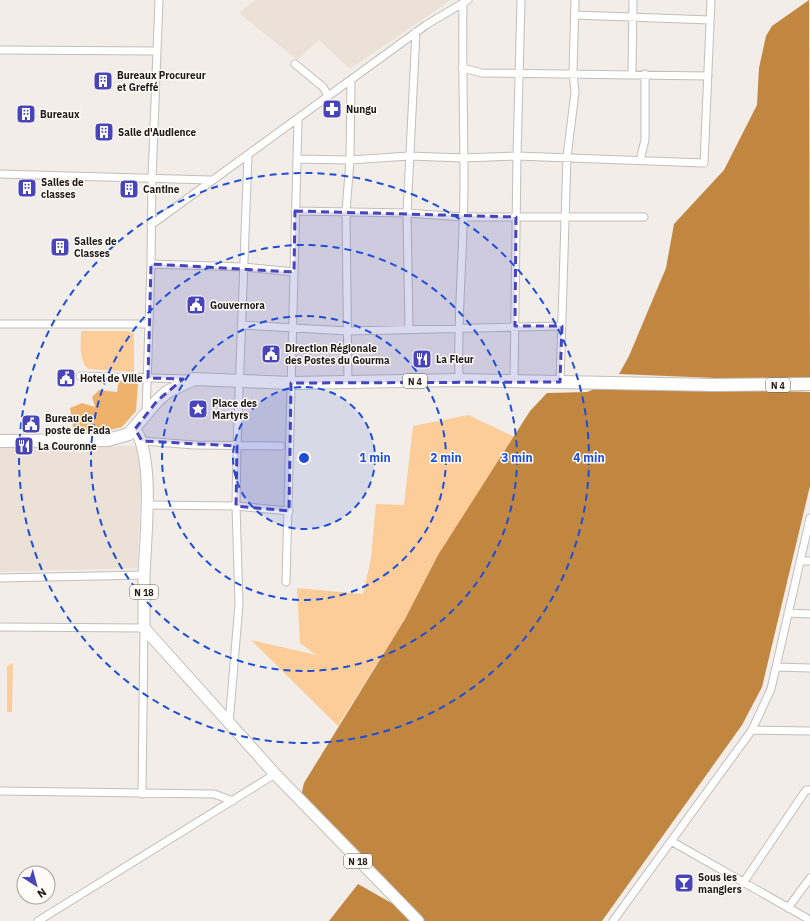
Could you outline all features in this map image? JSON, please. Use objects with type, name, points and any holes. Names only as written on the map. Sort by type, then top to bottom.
[{"type":"highway","name":"N 4","points":[[0,441],[108,440],[122,437],[135,429],[146,414],[167,392],[194,379],[291,384],[459,380],[714,385],[810,384]]},
{"type":"main road","name":"N 18","points":[[135,429],[142,441],[146,458],[144,628],[229,725],[418,921]]},
{"type":"street","points":[[146,414],[152,178],[159,0]]},
{"type":"street","points":[[514,381],[517,156],[522,0]]},
{"type":"street","points":[[560,382],[567,157],[575,92],[573,73],[575,0]]},
{"type":"street","points":[[632,74],[634,0]]},
{"type":"street","points":[[296,159],[350,160],[409,156],[462,158],[517,156],[704,163],[711,0]]},
{"type":"street","points":[[151,225],[210,180],[298,120],[328,96],[416,32],[466,2]]},
{"type":"street","points":[[459,380],[458,329],[463,217],[462,68],[466,2]]},
{"type":"street","points":[[575,15],[710,20]]},
{"type":"street","points":[[409,329],[407,212],[416,32]]},
{"type":"street","points":[[0,50],[158,51]]},
{"type":"street","points":[[295,64],[323,87],[328,96]]},
{"type":"street","points":[[462,68],[482,73],[573,73],[708,76]]},
{"type":"street","points":[[640,160],[645,140],[646,74]]},
{"type":"street","points":[[348,382],[346,211],[350,160],[351,80]]},
{"type":"street","points":[[286,582],[289,511],[291,384],[294,328],[296,159],[298,120]]},
{"type":"street","points":[[229,725],[239,604],[236,506],[237,446],[248,155]]},
{"type":"street","points":[[0,174],[210,180]]},
{"type":"street","points":[[295,211],[407,212],[463,217],[644,217]]},
{"type":"street","points":[[151,264],[244,267],[294,272]]},
{"type":"street","points":[[0,324],[149,324]]},
{"type":"street","points":[[241,324],[348,331],[562,326]]},
{"type":"street","points":[[80,376],[194,379]]},
{"type":"street","points":[[142,441],[237,446],[281,446]]},
{"type":"street","points":[[146,505],[236,506],[289,511]]},
{"type":"street","points":[[613,921],[752,730],[771,688],[810,518]]},
{"type":"street","points":[[801,561],[810,562]]},
{"type":"street","points":[[0,578],[144,575]]},
{"type":"street","points":[[788,613],[810,614]]},
{"type":"street","points":[[0,627],[144,628],[142,794]]},
{"type":"street","points":[[776,667],[810,668]]},
{"type":"street","points":[[752,730],[810,731]]},
{"type":"street","points":[[38,921],[275,774]]},
{"type":"street","points":[[743,882],[806,790],[810,790]]},
{"type":"street","points":[[0,791],[214,794],[233,801]]},
{"type":"street","points":[[671,841],[810,920]]},
{"type":"street","points":[[788,908],[810,878]]},
{"type":"highlighted area","points":[[295,211],[516,217],[515,326],[562,326],[560,382],[291,383],[289,511],[236,506],[237,446],[142,441],[135,429],[157,401],[183,379],[148,378],[151,264],[294,272]]},
{"type":"shaded area","points":[[255,0],[451,0],[350,69],[319,40],[297,60],[239,13]]},
{"type":"shaded area","points":[[809,0],[810,379],[744,390],[810,392],[810,486],[762,687],[742,725],[602,921],[329,921],[358,884],[409,913],[300,800],[304,783],[405,619],[438,555],[530,411],[547,393],[587,392],[597,388],[713,391],[715,378],[619,374],[629,356],[666,268],[674,224],[724,170],[757,105],[759,68],[766,36],[772,26]]},
{"type":"shaded area","points":[[81,331],[128,331],[134,334],[134,372],[88,369],[81,356]]},
{"type":"shaded area","points":[[119,380],[138,384],[136,411],[122,427],[94,434],[74,433],[70,408],[82,403],[95,407],[92,397],[99,390],[117,392]]},
{"type":"shaded area","points":[[468,415],[515,437],[438,555],[405,619],[338,726],[251,640],[316,655],[300,643],[297,588],[363,594],[371,558],[376,504],[404,505],[413,426]]},
{"type":"shaded area","points":[[135,446],[142,459],[137,568],[0,572],[0,447]]},
{"type":"shaded area","points":[[13,663],[12,712],[7,712],[7,666]]},
{"type":"place","name":"Bureaux Procureur et Greffé","points":[[103,81]]},
{"type":"place","name":"Nungu","points":[[332,109]]},
{"type":"place","name":"Bureaux","points":[[26,114]]},
{"type":"place","name":"Salle d'Audience","points":[[104,132]]},
{"type":"place","name":"Salles de classes","points":[[27,188]]},
{"type":"place","name":"Cantine","points":[[129,189]]},
{"type":"place","name":"Salles de Classes","points":[[60,247]]},
{"type":"place","name":"Gouvernora","points":[[196,305]]},
{"type":"place","name":"Direction Régionale des Postes du Gourma","points":[[271,354]]},
{"type":"place","name":"La Fleur","points":[[422,359]]},
{"type":"place","name":"Hotel de Ville","points":[[66,378]]},
{"type":"place","name":"Place des Martyrs","points":[[198,409]]},
{"type":"place","name":"Bureau de poste de Fada","points":[[31,424]]},
{"type":"place","name":"La Couronne","points":[[24,446]]},
{"type":"place","name":"Sous les mangiers","points":[[684,883]]}]
